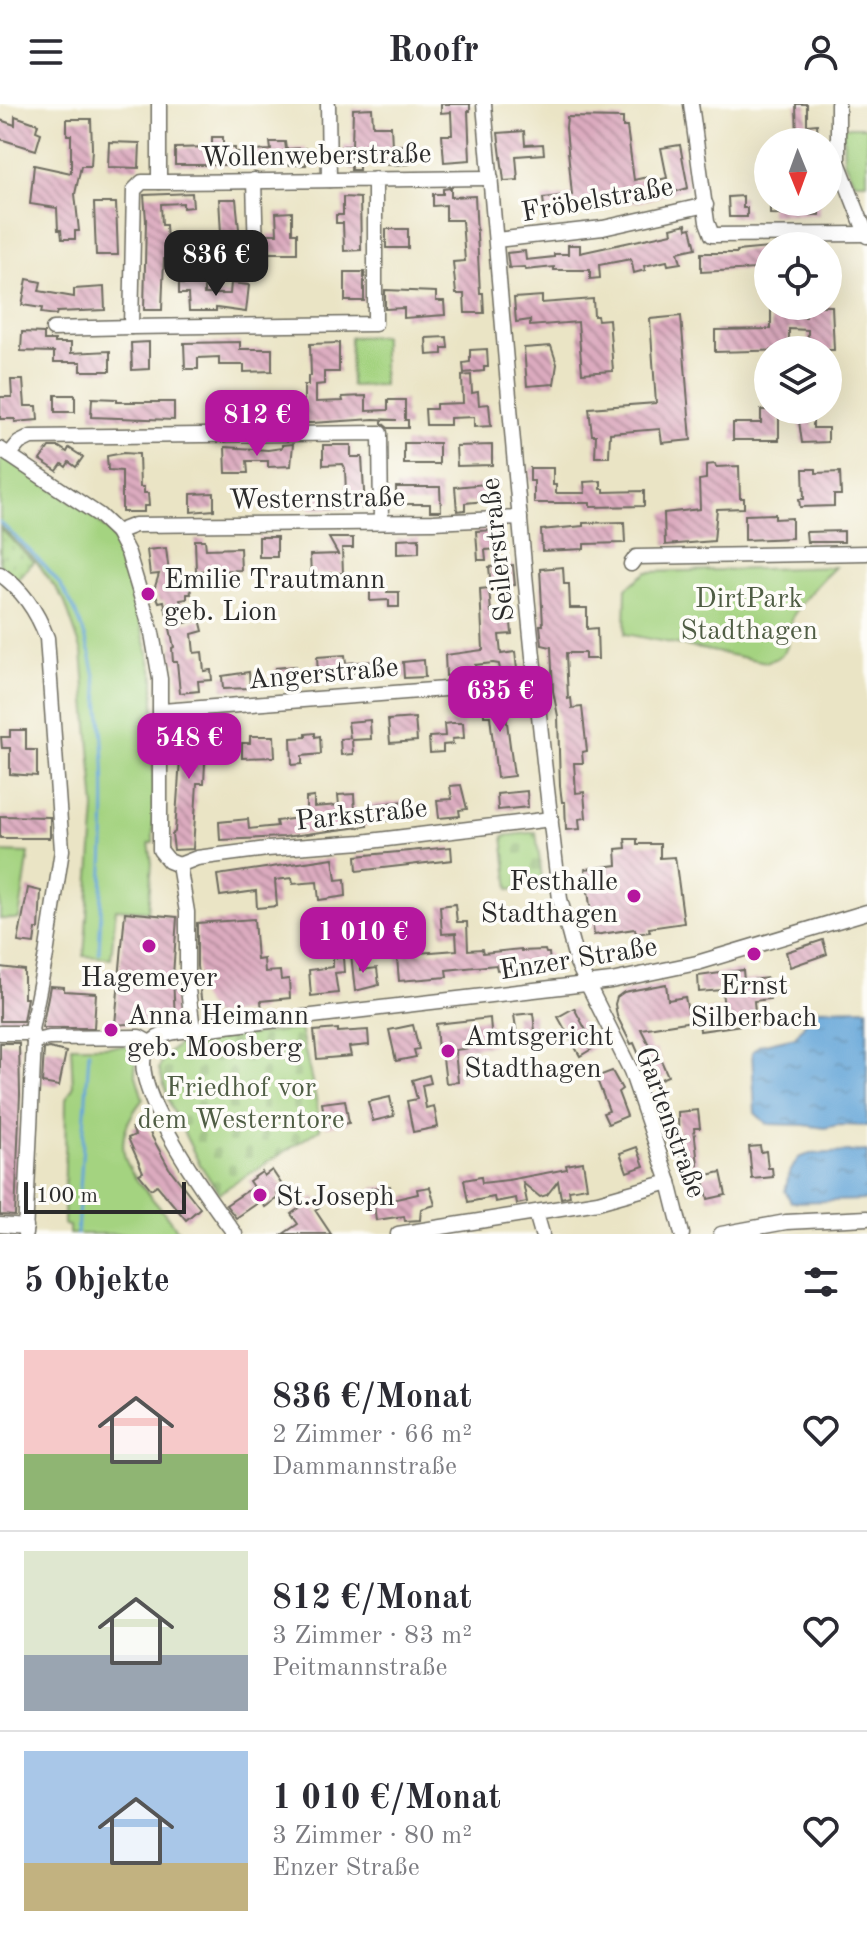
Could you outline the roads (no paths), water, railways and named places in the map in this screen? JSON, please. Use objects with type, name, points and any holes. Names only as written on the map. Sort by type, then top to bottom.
[{"type":"street","points":[[159,104],[159,182]]},
{"type":"street","points":[[328,104],[329,180]]},
{"type":"street","name":"Seilerstraße","points":[[484,104],[535,682],[551,819],[565,922],[587,985]]},
{"type":"street","points":[[691,104],[707,222],[712,235],[867,235],[838,162],[838,104]]},
{"type":"street","name":"Wollenweberstraße","points":[[131,327],[134,190],[142,182],[491,178]]},
{"type":"street","points":[[53,329],[375,324],[375,179]]},
{"type":"street","points":[[254,180],[256,255]]},
{"type":"street","name":"Fröbelstraße","points":[[496,240],[603,228],[706,205]]},
{"type":"street","points":[[193,1030],[187,981],[187,912],[179,865],[163,856],[160,850],[160,679],[148,619],[128,553],[117,532],[82,501],[5,452],[31,437],[380,433],[381,522]]},
{"type":"street","name":"Westernstraße","points":[[117,532],[135,525],[520,518]]},
{"type":"street","points":[[631,564],[636,557],[867,553]]},
{"type":"street","points":[[0,574],[18,588],[37,614],[47,638],[62,850],[32,1037],[26,1230],[0,1225]]},
{"type":"street","name":"Angerstraße","points":[[162,711],[535,682]]},
{"type":"street","name":"Parkstraße","points":[[179,865],[197,858],[267,849],[362,842],[551,819]]},
{"type":"street","name":"Enzer Straße","points":[[150,1043],[170,1033],[587,985],[697,963],[867,912]]},
{"type":"street","name":"Gartenstraße","points":[[587,985],[631,1071],[669,1182],[682,1234]]},
{"type":"street","points":[[0,1033],[49,1038],[139,1037],[150,1043],[144,1053],[143,1065],[154,1100],[176,1148],[235,1234]]},
{"type":"street","points":[[398,1234],[598,1202],[669,1182]]},
{"type":"street","points":[[536,1213],[542,1234]]},
{"type":"street","points":[[721,1234],[786,1222],[867,1218]]},
{"type":"water","points":[[867,1008],[867,1126],[825,1128],[767,1124],[755,1113],[752,1052],[760,1045],[795,1037],[815,1009]]},
{"type":"water","points":[[867,1151],[867,1200],[791,1202],[785,1191],[789,1174],[798,1158],[810,1154]]},
{"type":"waterway","points":[[0,522],[44,565],[66,594],[83,631],[94,673],[101,720],[105,818],[99,953]]},
{"type":"waterway","points":[[77,1234],[89,1052]]},
{"type":"place","name":"Emilie Trautmann geb. Lion","points":[[148,594]]},
{"type":"place","name":"Festhalle Stadthagen","points":[[634,896]]},
{"type":"place","name":"Hagemeyer","points":[[149,946]]},
{"type":"place","name":"Ernst Silberbach","points":[[754,954]]},
{"type":"place","name":"Anna Heimann geb. Moosberg","points":[[111,1030]]},
{"type":"place","name":"Amtsgericht Stadthagen","points":[[448,1051]]},
{"type":"place","name":"St.Joseph","points":[[260,1195]]},
{"type":"park label","name":"DirtPark Stadthagen","points":[[749,613]]},
{"type":"park label","name":"Friedhof vor dem Westerntore","points":[[241,1102]]}]
